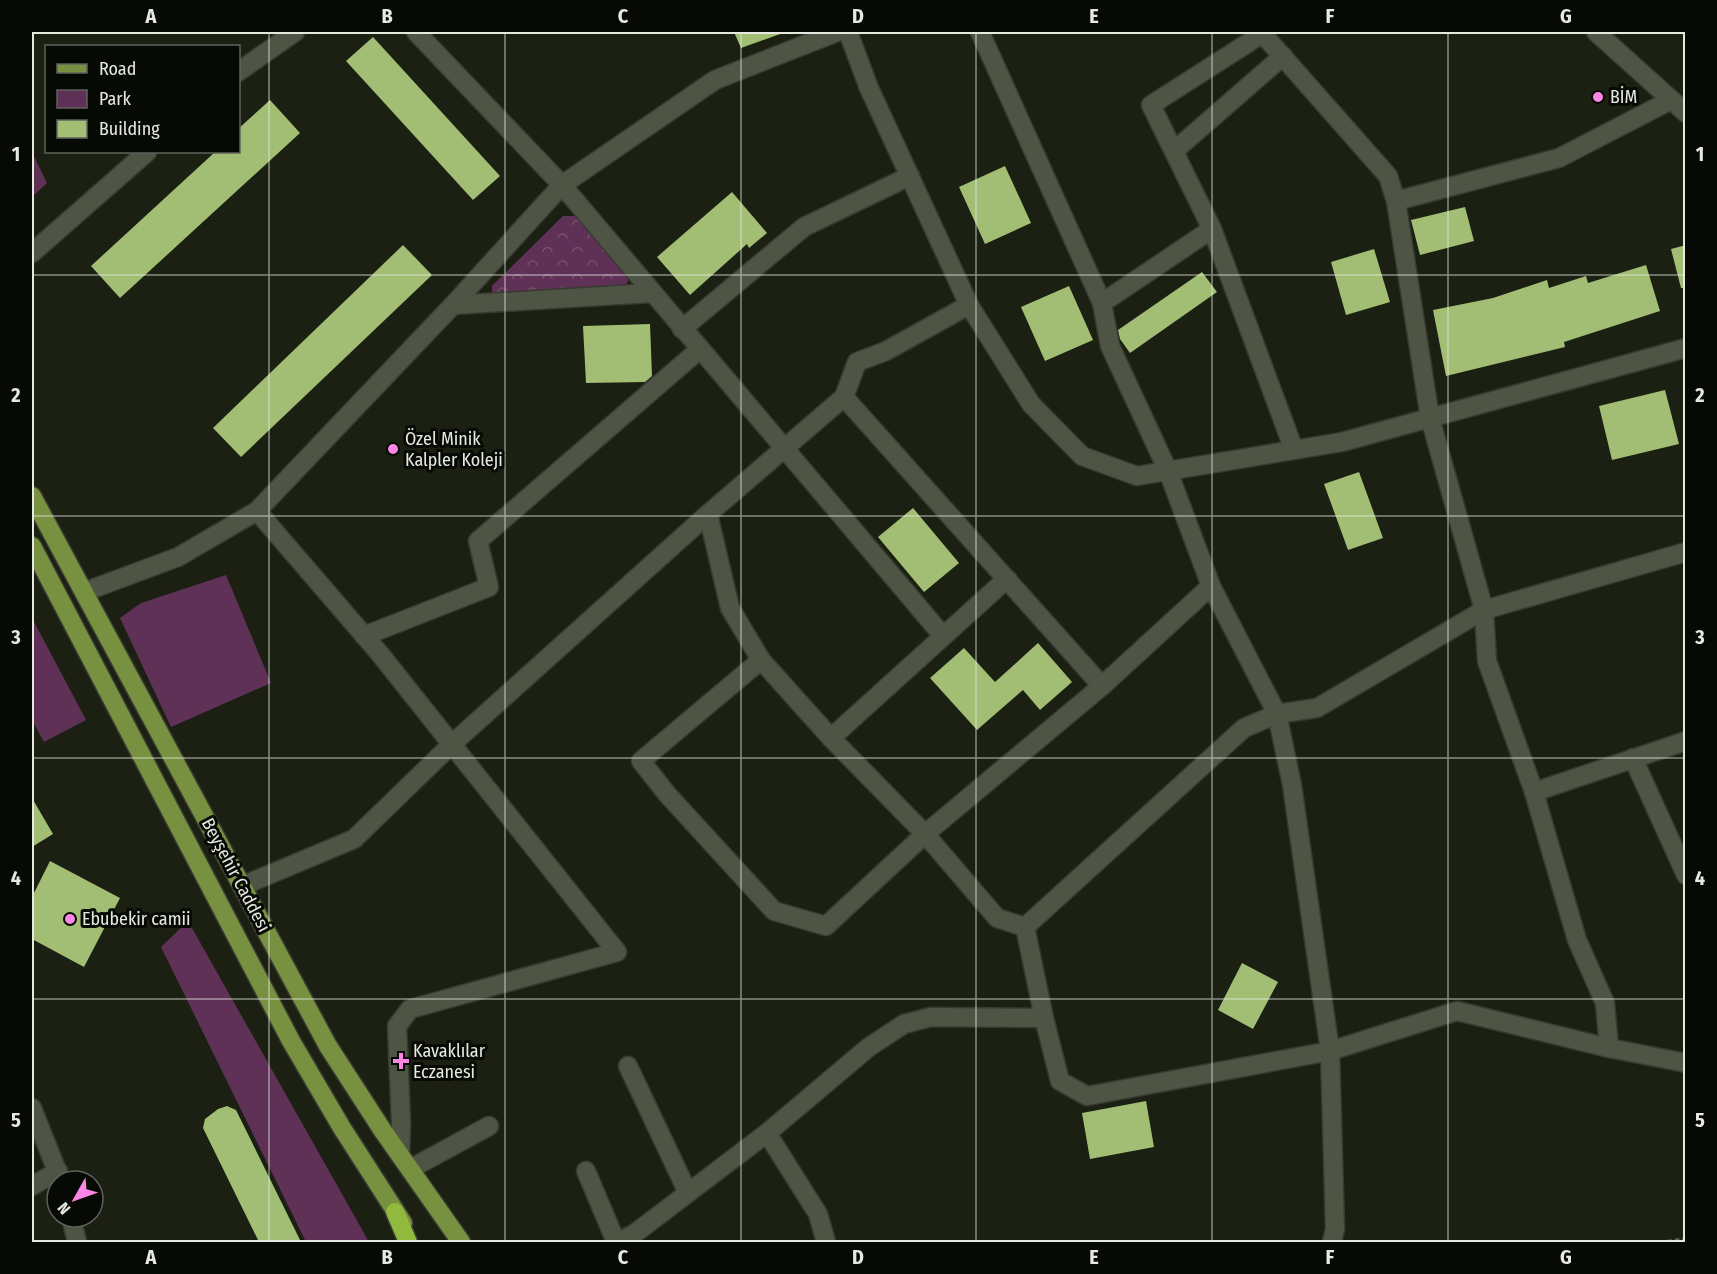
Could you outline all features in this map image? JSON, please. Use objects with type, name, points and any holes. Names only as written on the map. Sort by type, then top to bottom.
[{"type":"highway","points":[[395,1212],[408,1242]]},
{"type":"main road","name":"Beyşehir Caddesi","points":[[32,496],[328,1046],[461,1242]]},
{"type":"main road","name":"Beyşehir Caddesi","points":[[32,546],[291,1041],[342,1128],[416,1242]]},
{"type":"street","points":[[240,71],[296,32]]},
{"type":"street","points":[[416,32],[562,185],[943,636]]},
{"type":"street","points":[[84,592],[178,557],[257,511],[453,305],[562,185],[715,80],[837,32]]},
{"type":"street","points":[[848,32],[869,88],[969,305],[1031,404],[1082,456],[1137,476],[1342,442],[1686,348]]},
{"type":"street","points":[[980,32],[1102,303],[1110,346],[1168,471],[1211,586],[1277,714],[1292,785],[1330,1051],[1336,1238]]},
{"type":"street","points":[[1294,450],[1212,229],[1151,105],[1263,32],[1388,176],[1396,201],[1430,418],[1484,610],[1487,660],[1534,792],[1577,940],[1605,1003],[1609,1048]]},
{"type":"street","points":[[1596,32],[1686,113]]},
{"type":"street","points":[[1174,151],[1283,56]]},
{"type":"street","points":[[1396,201],[1559,158],[1671,100]]},
{"type":"street","points":[[32,253],[146,153]]},
{"type":"street","points":[[682,329],[804,226],[909,176]]},
{"type":"street","points":[[1102,303],[1212,229]]},
{"type":"street","points":[[453,305],[651,293]]},
{"type":"street","points":[[242,886],[354,838],[452,744],[708,514],[844,396],[857,362],[886,351],[969,305]]},
{"type":"street","points":[[364,636],[489,586],[478,541],[700,349]]},
{"type":"street","points":[[844,396],[1102,686]]},
{"type":"street","points":[[257,511],[364,636],[617,952],[410,1009],[397,1026],[405,1162],[489,1126]]},
{"type":"street","points":[[708,514],[730,608],[761,660],[831,738],[925,834],[997,918],[1024,927]]},
{"type":"street","points":[[1024,927],[1244,728],[1277,714],[1317,708],[1484,610],[1686,552]]},
{"type":"street","points":[[831,738],[1008,580]]},
{"type":"street","points":[[761,660],[641,761],[667,794],[774,911],[826,926],[925,834],[1102,686],[1211,586]]},
{"type":"street","points":[[1534,792],[1686,741]]},
{"type":"street","points":[[1633,758],[1685,871]]},
{"type":"street","points":[[1024,927],[1060,1081],[1087,1096],[1330,1051],[1457,1011],[1609,1048],[1686,1063]]},
{"type":"street","points":[[586,1171],[627,1240],[767,1133],[869,1047],[904,1024],[931,1017],[1044,1018]]},
{"type":"street","points":[[627,1066],[688,1193]]},
{"type":"street","points":[[32,1108],[56,1169]]},
{"type":"street","points":[[767,1133],[818,1214],[820,1240]]},
{"type":"path","points":[[1660,1242],[1686,1239]]},
{"type":"green space","points":[[32,152],[47,183],[32,197]]},
{"type":"green space","points":[[563,216],[578,216],[629,279],[623,291],[492,297],[492,286]]},
{"type":"green space","points":[[226,575],[271,683],[171,727],[120,618],[141,603]]},
{"type":"green space","points":[[32,618],[86,720],[44,742],[32,720]]},
{"type":"green space","points":[[188,921],[369,1242],[306,1242],[161,947]]},
{"type":"building","points":[[734,32],[782,32],[783,33],[741,48]]},
{"type":"building","points":[[373,37],[500,176],[473,200],[346,61]]},
{"type":"building","points":[[270,100],[300,133],[120,298],[91,266],[214,153],[240,153],[240,127]]},
{"type":"building","points":[[1005,166],[1031,223],[985,244],[959,187]]},
{"type":"building","points":[[732,192],[767,233],[749,248],[747,244],[690,295],[657,257]]},
{"type":"building","points":[[1465,207],[1474,241],[1420,255],[1411,220]]},
{"type":"building","points":[[403,245],[432,275],[241,457],[213,428]]},
{"type":"building","points":[[1686,245],[1686,288],[1681,288],[1671,249]]},
{"type":"building","points":[[1374,249],[1390,302],[1346,315],[1331,262]]},
{"type":"building","points":[[1646,265],[1660,311],[1564,342],[1565,347],[1446,376],[1433,310],[1493,298],[1547,280],[1549,288],[1586,276],[1588,283]]},
{"type":"building","points":[[1202,272],[1217,292],[1130,353],[1120,339],[1118,330]]},
{"type":"building","points":[[1069,286],[1093,340],[1045,361],[1021,307]]},
{"type":"building","points":[[650,324],[652,376],[645,382],[586,383],[583,326]]},
{"type":"building","points":[[1665,390],[1679,444],[1612,460],[1599,406]]},
{"type":"building","points":[[1359,472],[1383,538],[1348,550],[1324,484]]},
{"type":"building","points":[[913,508],[959,563],[924,592],[878,537]]},
{"type":"building","points":[[1038,643],[1072,682],[1040,710],[1023,690],[977,730],[930,678],[964,648],[995,682]]},
{"type":"building","points":[[32,798],[53,834],[32,847]]},
{"type":"building","name":"Ebubekir camii","points":[[50,861],[120,898],[84,967],[32,939],[32,897]]},
{"type":"building","points":[[1242,963],[1278,982],[1253,1029],[1218,1010]]},
{"type":"building","points":[[1146,1101],[1154,1147],[1090,1159],[1082,1113]]},
{"type":"building","points":[[227,1106],[236,1110],[301,1242],[259,1242],[203,1128],[205,1119],[218,1109]]},
{"type":"place","name":"BİM","points":[[1598,97]]},
{"type":"place","name":"Özel Minik Kalpler Koleji","points":[[393,449]]},
{"type":"place","name":"Ebubekir camii","points":[[70,919]]},
{"type":"place","name":"Kavaklılar Eczanesi","points":[[401,1061]]}]
